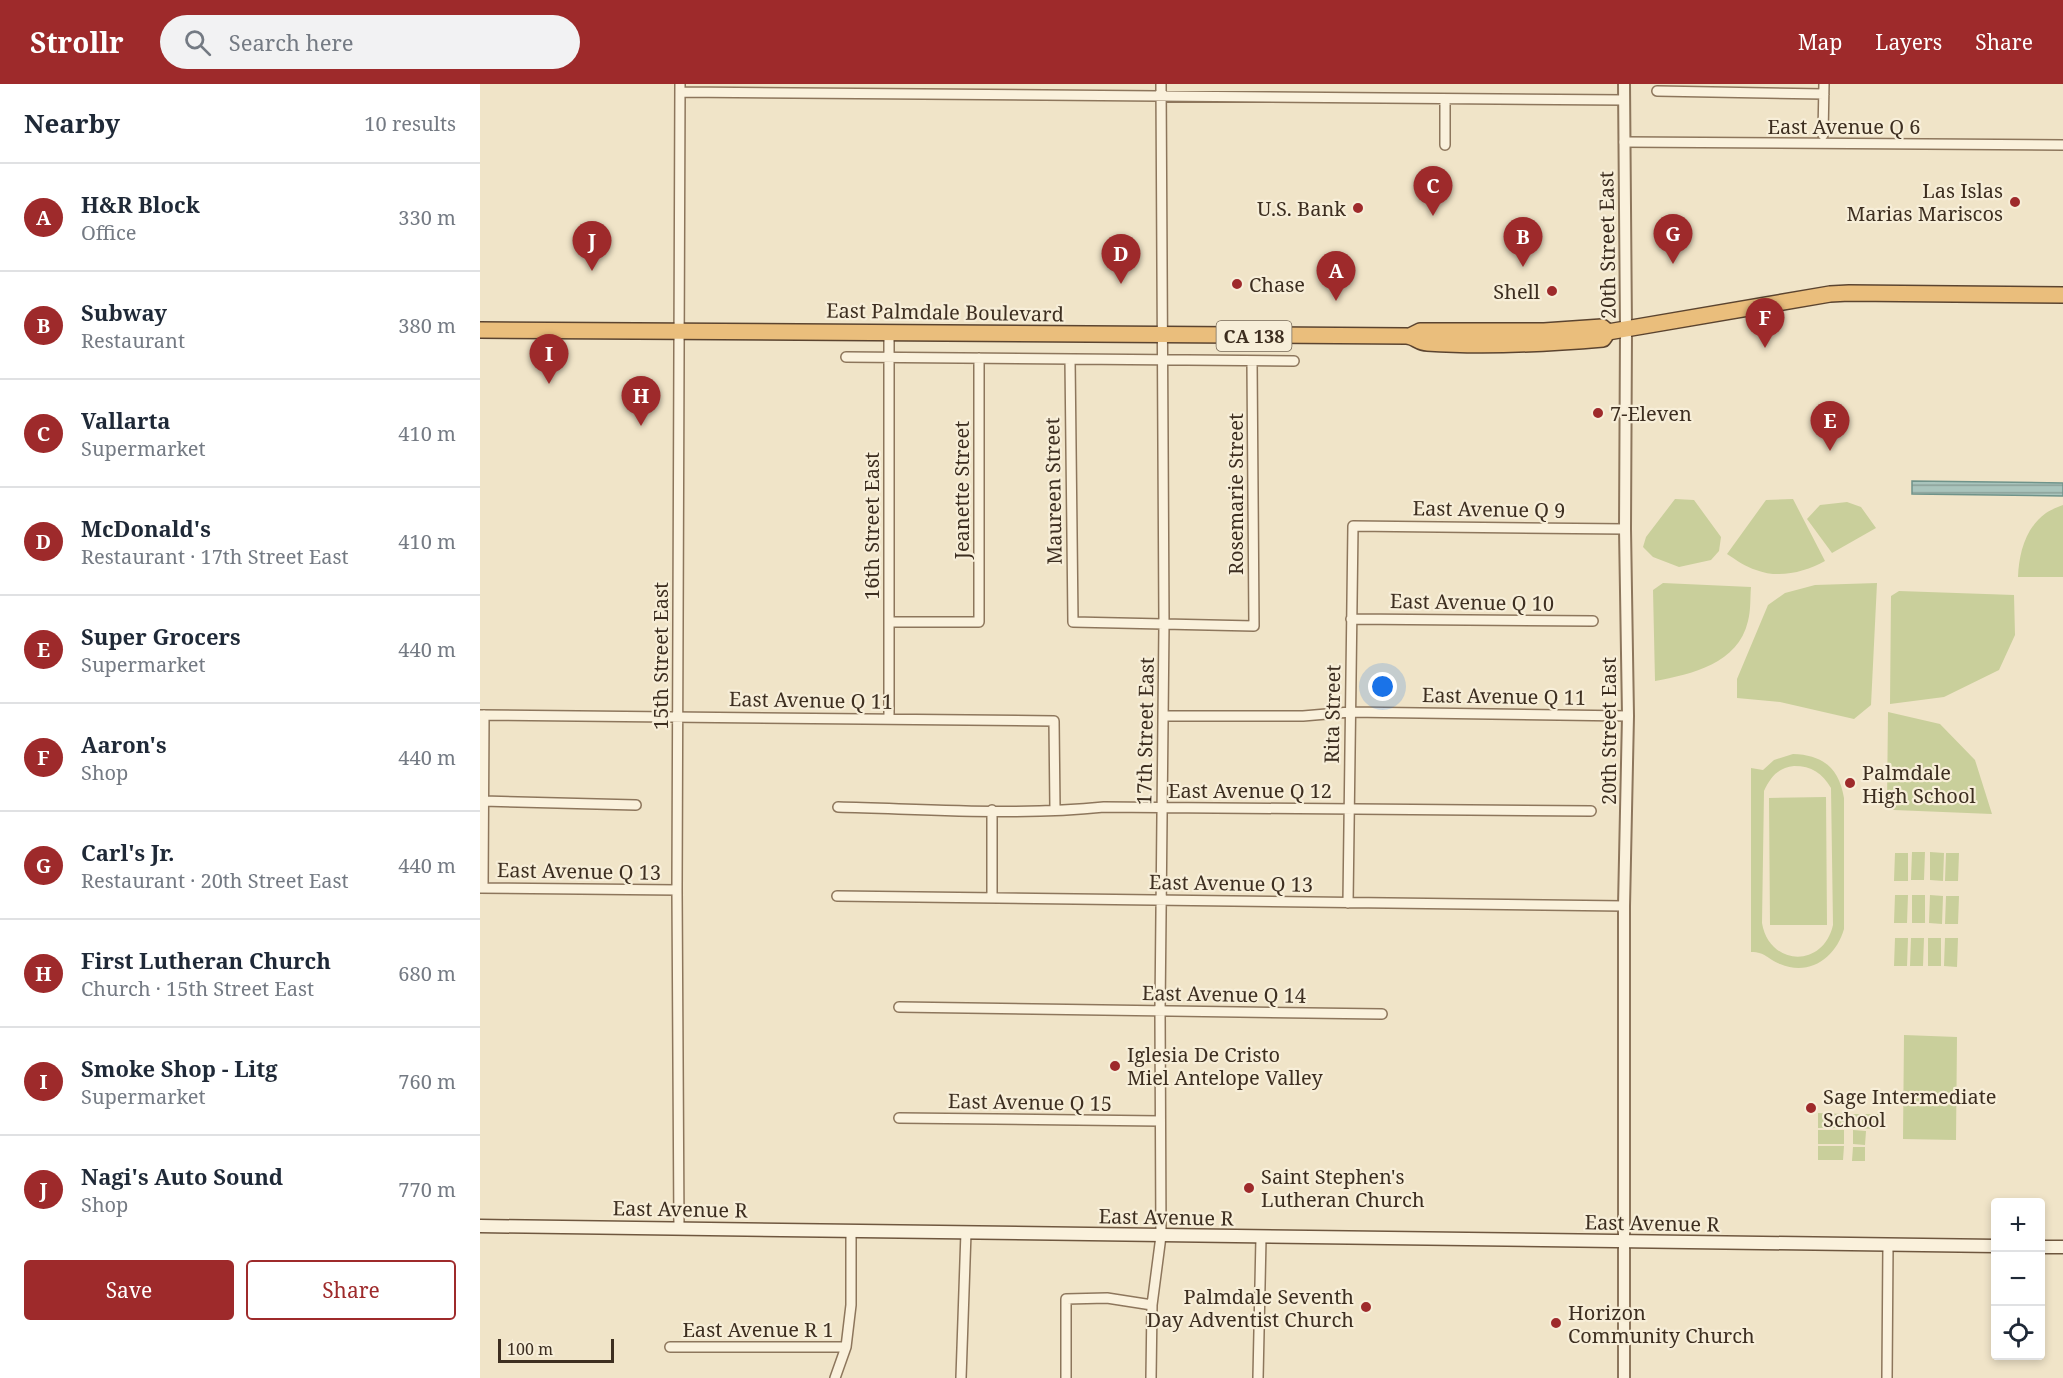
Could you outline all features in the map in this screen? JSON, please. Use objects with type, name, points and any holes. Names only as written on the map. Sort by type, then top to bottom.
[{"type":"highway","name":"East Palmdale Boulevard","points":[[480,330],[1410,336],[1420,331],[1507,331],[1602,327],[1608,332],[1830,294],[2063,295]]},
{"type":"highway","points":[[1448,344],[1450,340],[1458,338],[1502,335],[1507,331]]},
{"type":"highway","name":"East Palmdale Boulevard","points":[[1410,336],[1423,343],[1545,344],[1603,339],[1608,332]]},
{"type":"main road","name":"East Avenue R","points":[[480,1226],[1991,1246]]},
{"type":"main road","points":[[2045,1246],[2063,1247]]},
{"type":"street","name":"17th Street East","points":[[1151,1378],[1152,1305],[1161,1236],[1160,1011],[1164,624],[1161,84]]},
{"type":"street","name":"20th Street East","points":[[1624,84],[1625,529],[1628,716],[1624,906],[1624,1378]]},
{"type":"street","points":[[681,88],[1445,100],[1624,100]]},
{"type":"street","name":"15th Street East","points":[[679,1229],[677,890],[681,88]]},
{"type":"street","points":[[1823,135],[1824,89]]},
{"type":"street","name":"East Avenue Q 6","points":[[1657,91],[1824,89]]},
{"type":"street","points":[[1445,100],[1445,145]]},
{"type":"street","name":"East Avenue Q 6","points":[[1624,142],[2063,145]]},
{"type":"street","name":"16th Street East","points":[[889,332],[889,719]]},
{"type":"street","points":[[846,357],[1294,362]]},
{"type":"street","name":"Jeanette Street","points":[[889,622],[979,622],[979,358]]},
{"type":"street","name":"Maureen Street","points":[[1070,359],[1073,622],[1164,624]]},
{"type":"street","name":"Rosemarie Street","points":[[1164,624],[1254,626],[1252,361]]},
{"type":"street","name":"East Avenue Q 9","points":[[1353,526],[1625,529]]},
{"type":"street","name":"Rita Street","points":[[1348,903],[1353,526]]},
{"type":"street","name":"East Avenue Q 10","points":[[1352,619],[1593,621]]},
{"type":"street","name":"East Avenue Q 11","points":[[1163,716],[1304,716],[1350,712],[1628,716]]},
{"type":"street","points":[[481,888],[482,715]]},
{"type":"street","name":"East Avenue Q 11","points":[[482,715],[1054,721],[1055,809]]},
{"type":"street","points":[[483,801],[636,805]]},
{"type":"street","name":"East Avenue Q 12","points":[[838,807],[992,810],[1104,807],[1591,811]]},
{"type":"street","points":[[992,810],[992,898]]},
{"type":"street","name":"East Avenue Q 13","points":[[481,888],[677,890]]},
{"type":"street","name":"East Avenue Q 13","points":[[837,896],[1624,906]]},
{"type":"street","name":"East Avenue Q 14","points":[[899,1007],[1382,1014]]},
{"type":"street","name":"East Avenue Q 15","points":[[899,1118],[1160,1121]]},
{"type":"street","points":[[835,1378],[846,1347],[851,1305],[851,1232]]},
{"type":"street","points":[[962,1378],[966,1232]]},
{"type":"street","points":[[1258,1378],[1261,1238]]},
{"type":"street","points":[[1887,1378],[1888,1245]]},
{"type":"street","points":[[1066,1378],[1066,1299],[1107,1298],[1152,1305]]},
{"type":"street","name":"East Avenue R 1","points":[[670,1347],[846,1347]]},
{"type":"green space","points":[[1675,499],[1694,500],[1721,537],[1719,551],[1711,560],[1679,567],[1653,557],[1643,547],[1646,537]]},
{"type":"green space","points":[[1793,499],[1825,561],[1800,571],[1774,574],[1752,569],[1727,554],[1766,500]]},
{"type":"green space","points":[[1847,502],[1861,507],[1876,528],[1832,553],[1807,519],[1820,505]]},
{"type":"green space","points":[[2063,505],[2063,577],[2018,577],[2024,542],[2033,526],[2046,513]]},
{"type":"green space","points":[[1663,583],[1751,587],[1750,608],[1743,636],[1724,657],[1684,675],[1655,681],[1653,590]]},
{"type":"green space","points":[[1877,583],[1871,705],[1854,719],[1780,702],[1737,698],[1737,679],[1768,605],[1785,593],[1815,585]]},
{"type":"green space","points":[[1899,591],[2014,595],[2015,635],[1999,670],[1944,697],[1890,704],[1891,596]]},
{"type":"green space","points":[[1888,712],[1940,724],[1975,760],[1992,814],[1894,810],[1887,804]]},
{"type":"green space","points":[[1793,754],[1821,760],[1834,771],[1844,798],[1844,929],[1835,948],[1828,956],[1820,962],[1802,968],[1780,964],[1763,954],[1751,952],[1751,768],[1763,770],[1774,760]],"holes":[[[1794,766],[1816,771],[1831,788],[1833,925],[1827,939],[1819,949],[1808,955],[1796,957],[1775,948],[1767,937],[1762,923],[1764,791],[1769,781],[1779,771]]]},
{"type":"green space","points":[[1826,797],[1827,925],[1770,925],[1769,798]]},
{"type":"green space","points":[[1912,852],[1925,852],[1924,880],[1911,880]]},
{"type":"green space","points":[[1930,852],[1944,853],[1943,881],[1930,880]]},
{"type":"green space","points":[[1895,853],[1908,853],[1908,881],[1894,881]]},
{"type":"green space","points":[[1946,853],[1959,853],[1958,881],[1945,881]]},
{"type":"green space","points":[[1895,895],[1908,895],[1907,923],[1894,923]]},
{"type":"green space","points":[[1912,895],[1925,895],[1925,923],[1912,923]]},
{"type":"green space","points":[[1930,895],[1943,896],[1942,924],[1929,923]]},
{"type":"green space","points":[[1946,896],[1959,896],[1958,924],[1945,924]]},
{"type":"green space","points":[[1895,938],[1908,938],[1907,966],[1894,966]]},
{"type":"green space","points":[[1911,938],[1924,938],[1923,966],[1910,966]]},
{"type":"green space","points":[[1928,938],[1941,938],[1941,966],[1928,966]]},
{"type":"green space","points":[[1945,938],[1958,938],[1957,967],[1944,966]]},
{"type":"green space","points":[[1904,1035],[1957,1037],[1956,1140],[1903,1139]]},
{"type":"green space","points":[[1818,1113],[1844,1114],[1844,1128],[1818,1128]]},
{"type":"green space","points":[[1853,1114],[1879,1114],[1879,1129],[1853,1128]]},
{"type":"green space","points":[[1818,1130],[1844,1130],[1844,1144],[1818,1144]]},
{"type":"green space","points":[[1853,1130],[1866,1131],[1865,1145],[1853,1144]]},
{"type":"green space","points":[[1818,1146],[1844,1146],[1843,1160],[1818,1160]]},
{"type":"green space","points":[[1853,1147],[1865,1147],[1865,1161],[1852,1161]]},
{"type":"water","points":[[1912,481],[2063,483],[2063,496],[1912,494]]},
{"type":"place","name":"Las Islas Marias Mariscos","points":[[2015,202]]},
{"type":"place","name":"U.S. Bank","points":[[1358,208]]},
{"type":"place","name":"Vallarta","points":[[1433,216]]},
{"type":"place","name":"Carl's Jr.","points":[[1673,264]]},
{"type":"place","name":"Subway","points":[[1523,267]]},
{"type":"place","name":"Nagi's Auto Sound","points":[[592,271]]},
{"type":"place","name":"McDonald's","points":[[1121,284]]},
{"type":"place","name":"Chase","points":[[1237,284]]},
{"type":"place","name":"Shell","points":[[1552,291]]},
{"type":"place","name":"H&R Block","points":[[1336,301]]},
{"type":"place","name":"Aaron's","points":[[1765,348]]},
{"type":"place","name":"Smoke Shop - Litg","points":[[549,384]]},
{"type":"place","name":"7-Eleven","points":[[1598,413]]},
{"type":"place","name":"First Lutheran Church","points":[[641,426]]},
{"type":"place","name":"Super Grocers","points":[[1830,451]]},
{"type":"place","name":"Palmdale High School","points":[[1850,783]]},
{"type":"place","name":"Iglesia De Cristo Miel Antelope Valley","points":[[1115,1066]]},
{"type":"place","name":"Sage Intermediate School","points":[[1811,1108]]},
{"type":"place","name":"Saint Stephen's Lutheran Church","points":[[1249,1188]]},
{"type":"place","name":"Palmdale Seventh Day Adventist Church","points":[[1366,1307]]},
{"type":"place","name":"Horizon Community Church","points":[[1556,1323]]}]
